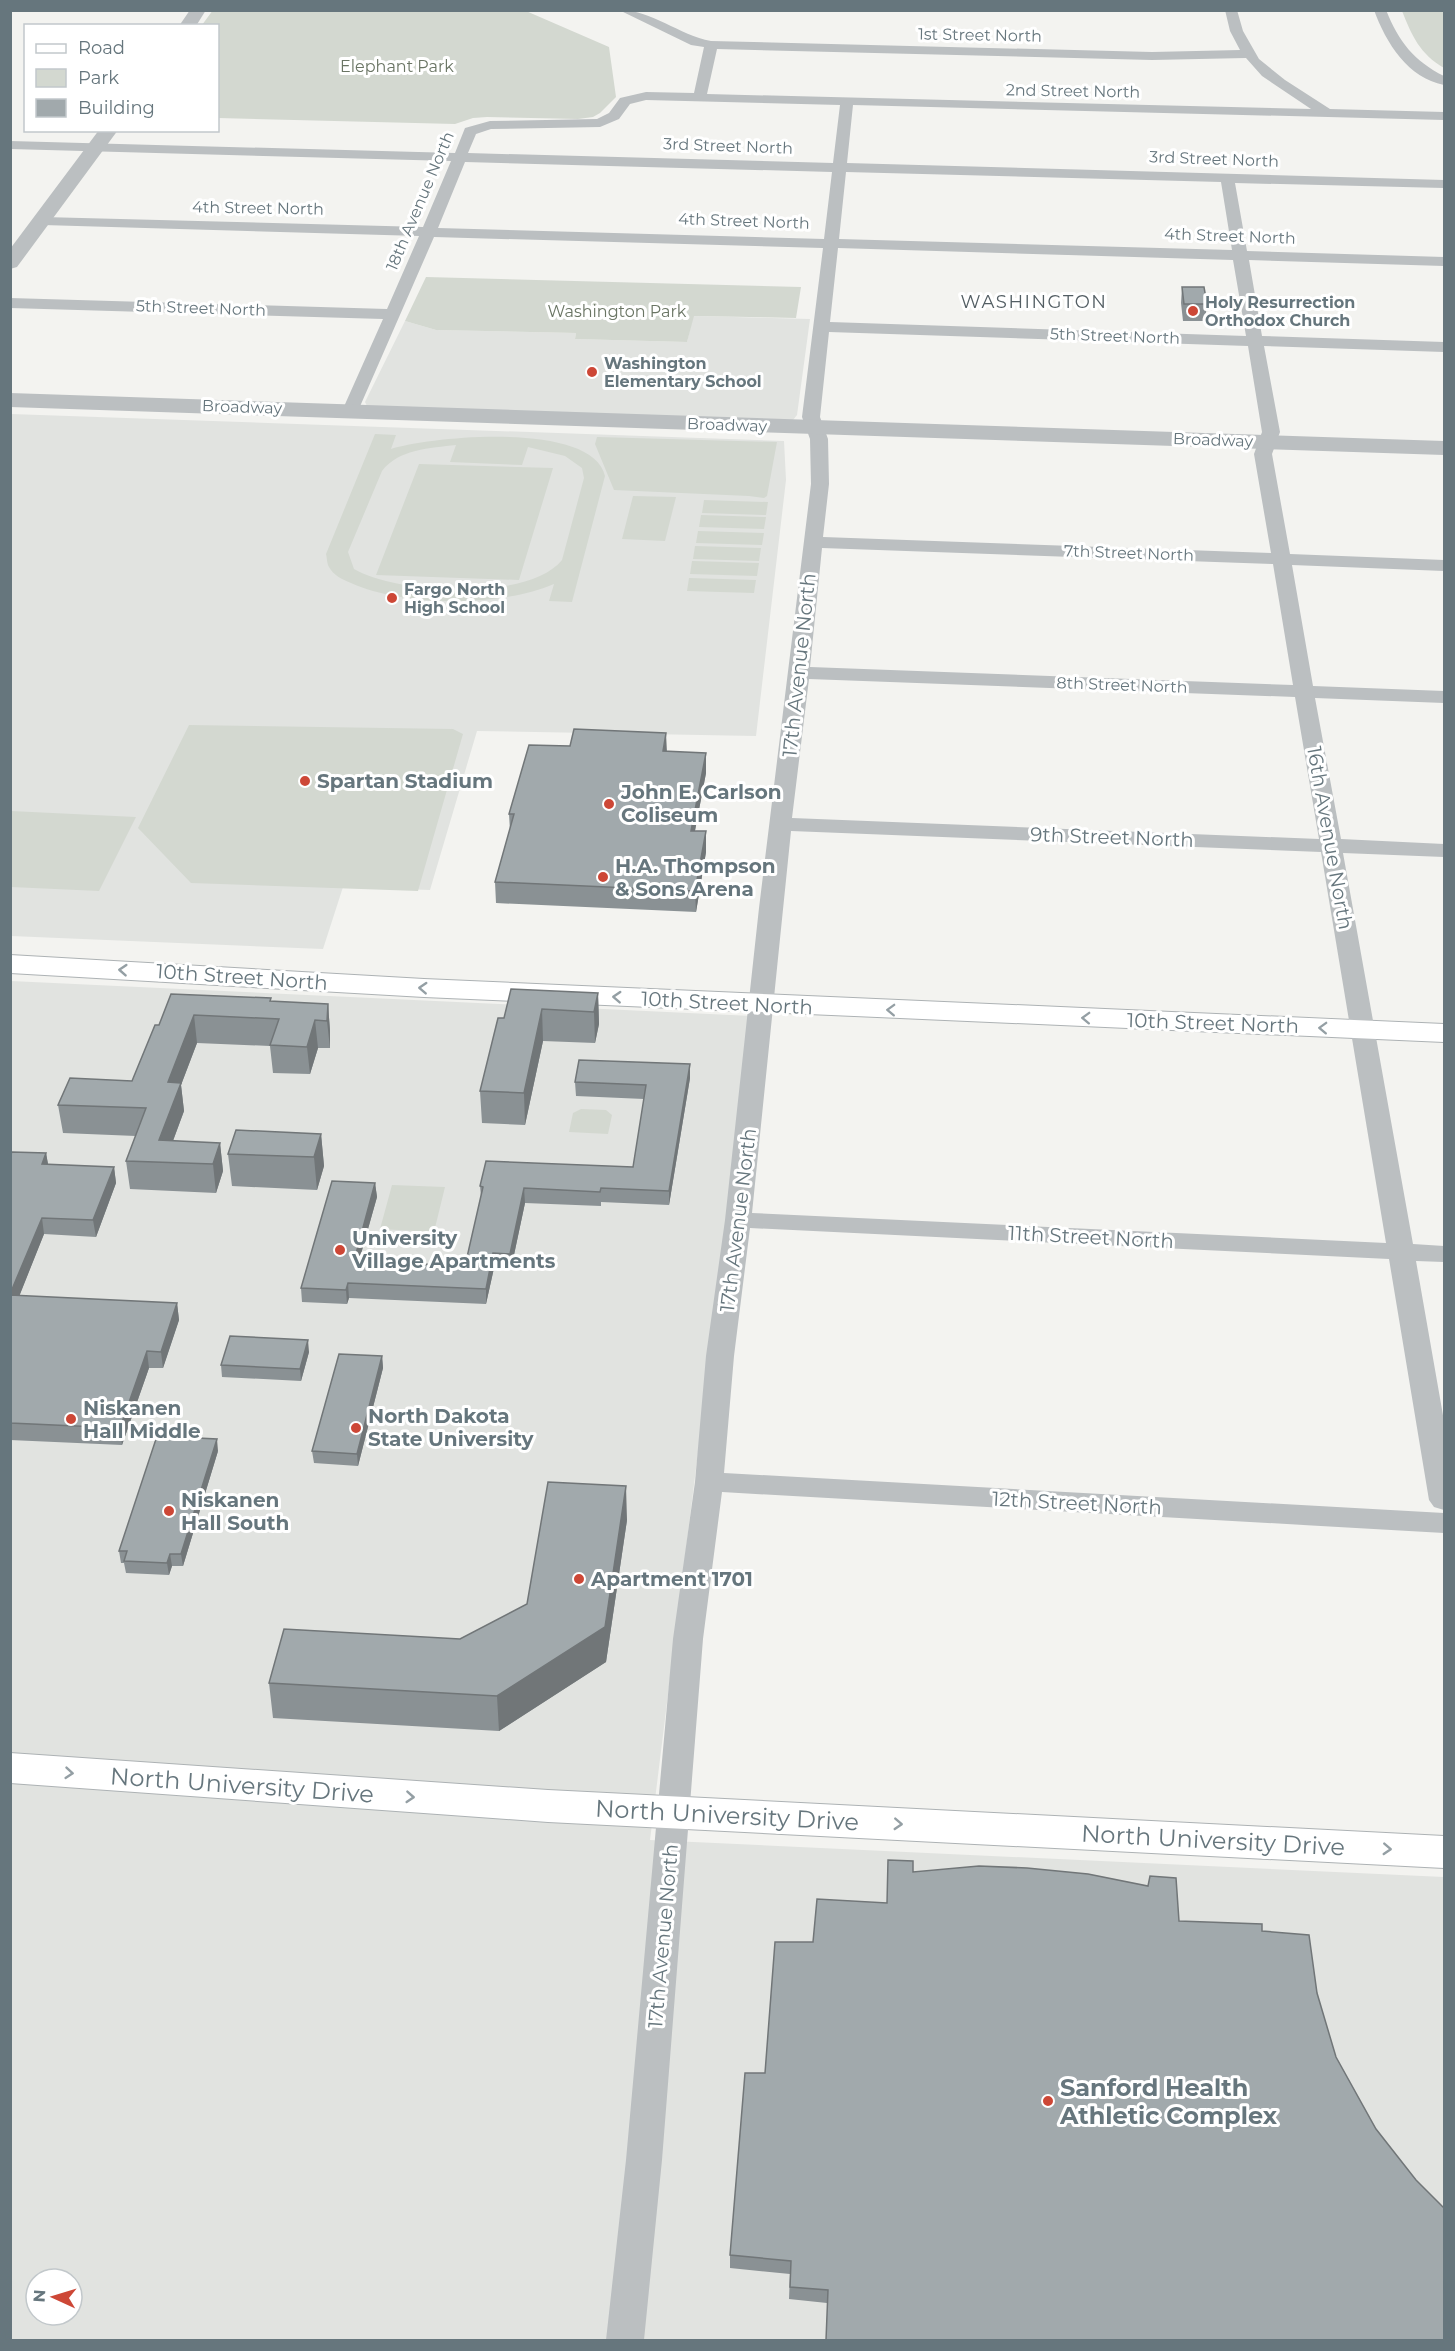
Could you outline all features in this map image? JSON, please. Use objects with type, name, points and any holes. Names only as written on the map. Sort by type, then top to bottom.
[{"type":"main road","name":"10th Street North","points":[[10,964],[424,988],[1444,1033]]},
{"type":"main road","name":"North University Drive","points":[[10,1768],[189,1783],[674,1813],[1444,1852]]},
{"type":"street","points":[[188,24],[198,10]]},
{"type":"street","points":[[625,10],[696,42],[711,45],[700,97]]},
{"type":"street","points":[[1231,10],[1234,28],[1262,71],[1328,114]]},
{"type":"street","points":[[1380,10],[1389,37],[1400,51],[1410,61],[1444,81]]},
{"type":"street","name":"1st Street North","points":[[711,45],[1152,56],[1249,54]]},
{"type":"street","name":"2nd Street North","points":[[700,97],[1444,116]]},
{"type":"street","name":"18th Avenue North","points":[[350,411],[470,131],[490,124],[600,123],[614,116],[625,101],[631,98],[700,97]]},
{"type":"street","name":"17th Avenue North","points":[[625,2340],[644,2160],[688,1639],[709,1482],[720,1356],[738,1220],[780,824],[800,673],[820,484],[819,439],[811,417],[847,102]]},
{"type":"street","points":[[10,263],[108,132]]},
{"type":"street","name":"3rd Street North","points":[[10,145],[1444,184]]},
{"type":"street","name":"16th Avenue North","points":[[1227,178],[1271,432],[1263,454],[1403,1251],[1444,1500]]},
{"type":"street","name":"4th Street North","points":[[43,221],[1444,261]]},
{"type":"street","name":"5th Street North","points":[[10,303],[391,314]]},
{"type":"street","name":"5th Street North","points":[[821,327],[1444,347]]},
{"type":"street","name":"Broadway","points":[[10,400],[1444,448]]},
{"type":"street","name":"7th Street North","points":[[813,542],[1444,565]]},
{"type":"street","name":"8th Street North","points":[[800,673],[1444,697]]},
{"type":"street","name":"9th Street North","points":[[780,824],[1444,850]]},
{"type":"street","name":"11th Street North","points":[[738,1220],[1444,1254]]},
{"type":"street","name":"12th Street North","points":[[709,1482],[1444,1523]]},
{"type":"shaded area","name":"Washington Elementary School","points":[[693,316],[810,319],[797,415],[793,420],[367,406],[365,402],[405,321],[436,330],[576,333],[575,339],[687,342]]},
{"type":"shaded area","name":"Fargo North High School","points":[[11,414],[784,441],[786,480],[756,736],[477,731],[430,890],[343,887],[323,949],[11,936]]},
{"type":"shaded area","name":"North Dakota State University","points":[[11,981],[752,1016],[650,1840],[1444,1877],[1444,2340],[11,2340]]},
{"type":"green space","name":"Elephant Park","points":[[213,10],[526,11],[609,47],[616,97],[600,113],[593,117],[578,119],[487,117],[473,118],[455,124],[219,118],[219,24],[203,24]]},
{"type":"green space","points":[[1402,11],[1444,11],[1444,68],[1429,57],[1418,44]]},
{"type":"green space","name":"Washington Park","points":[[426,277],[801,287],[796,318],[694,316],[687,342],[575,339],[576,333],[436,330],[405,321]]},
{"type":"green space","points":[[375,434],[396,435],[391,449],[411,444],[474,437],[543,440],[572,447],[594,459],[605,476],[572,602],[549,601],[554,584],[532,592],[480,600],[452,601],[398,597],[373,591],[342,579],[331,570],[326,554]],"holes":[[[456,445],[450,462],[522,465],[528,447],[565,456],[582,468],[584,478],[562,560],[545,573],[521,583],[461,590],[400,584],[374,578],[354,569],[348,552],[382,471],[397,458],[406,454]]]},
{"type":"green space","points":[[597,437],[777,442],[767,496],[764,498],[614,490],[595,444]]},
{"type":"green space","points":[[419,464],[553,468],[519,580],[376,575]]},
{"type":"green space","points":[[633,496],[676,497],[665,541],[622,539]]},
{"type":"green space","points":[[704,500],[768,502],[766,515],[702,513]]},
{"type":"green space","points":[[701,515],[766,517],[764,529],[699,527]]},
{"type":"green space","points":[[698,531],[764,533],[762,545],[696,543]]},
{"type":"green space","points":[[695,546],[761,548],[759,561],[693,559]]},
{"type":"green space","points":[[692,561],[759,563],[757,576],[690,574]]},
{"type":"green space","points":[[689,578],[756,580],[754,593],[687,591]]},
{"type":"green space","name":"Spartan Stadium","points":[[189,725],[453,729],[463,734],[418,891],[191,883],[138,828]]},
{"type":"green space","points":[[11,811],[136,817],[99,891],[11,887]]},
{"type":"green space","points":[[581,1109],[606,1110],[612,1115],[608,1134],[569,1132],[573,1113]]},
{"type":"green space","points":[[392,1185],[445,1187],[434,1232],[380,1229]]},
{"type":"building","points":[[1182,287],[1204,287],[1207,304],[1184,304]]},
{"type":"building","points":[[574,729],[666,733],[663,751],[706,753],[691,831],[706,831],[695,891],[495,882],[514,814],[509,814],[529,745],[570,746]]},
{"type":"building","points":[[511,989],[598,993],[594,1012],[542,1009],[524,1093],[480,1091],[498,1018],[504,1018]]},
{"type":"building","points":[[171,994],[271,998],[270,1001],[328,1004],[327,1021],[315,1020],[307,1047],[270,1045],[279,1019],[194,1015],[168,1082],[181,1083],[159,1140],[220,1143],[213,1164],[126,1161],[146,1108],[58,1105],[70,1078],[132,1081],[155,1025],[159,1025]]},
{"type":"building","points":[[579,1060],[690,1064],[669,1191],[601,1188],[600,1192],[524,1188],[510,1254],[493,1253],[486,1289],[348,1283],[346,1290],[301,1288],[332,1181],[375,1183],[354,1261],[465,1266],[483,1187],[480,1186],[486,1161],[633,1167],[646,1085],[575,1082]]},
{"type":"building","points":[[236,1130],[321,1134],[314,1157],[228,1154]]},
{"type":"building","points":[[12,1152],[46,1153],[42,1164],[114,1167],[93,1220],[42,1218],[10,1294],[10,1156]]},
{"type":"building","points":[[10,1295],[177,1303],[161,1352],[147,1351],[120,1428],[10,1423]]},
{"type":"building","points":[[230,1336],[308,1340],[300,1369],[221,1365]]},
{"type":"building","points":[[339,1354],[382,1356],[357,1454],[312,1451]]},
{"type":"building","name":"Niskanen Hall South","points":[[157,1436],[217,1439],[181,1554],[170,1554],[167,1563],[124,1561],[127,1551],[119,1551]]},
{"type":"building","points":[[548,1482],[626,1486],[605,1627],[497,1696],[269,1683],[284,1629],[460,1639],[527,1604]]},
{"type":"building","name":"Sanford Health Athletic Complex","points":[[888,1860],[913,1861],[913,1872],[979,1866],[1027,1868],[1088,1874],[1148,1886],[1150,1876],[1176,1878],[1179,1921],[1262,1924],[1262,1931],[1309,1935],[1317,1993],[1336,2057],[1376,2129],[1416,2180],[1444,2208],[1444,2340],[826,2340],[828,2290],[790,2287],[791,2261],[730,2255],[745,2073],[765,2073],[775,1942],[813,1942],[817,1899],[887,1903]]},
{"type":"place","name":"Holy Resurrection Orthodox Church","points":[[1193,311]]},
{"type":"place","name":"Washington Elementary School","points":[[592,372]]},
{"type":"place","name":"Fargo North High School","points":[[392,598]]},
{"type":"place","name":"Spartan Stadium","points":[[305,781]]},
{"type":"place","name":"John E. Carlson Coliseum","points":[[609,804]]},
{"type":"place","name":"H.A. Thompson & Sons Arena","points":[[603,877]]},
{"type":"place","name":"University Village Apartments","points":[[340,1250]]},
{"type":"place","name":"Niskanen Hall Middle","points":[[71,1419]]},
{"type":"place","name":"North Dakota State University","points":[[356,1428]]},
{"type":"place","name":"Niskanen Hall South","points":[[169,1511]]},
{"type":"place","name":"Apartment 1701","points":[[579,1579]]},
{"type":"place","name":"Sanford Health Athletic Complex","points":[[1048,2101]]},
{"type":"district","name":"WASHINGTON","points":[[1034,302]]}]
